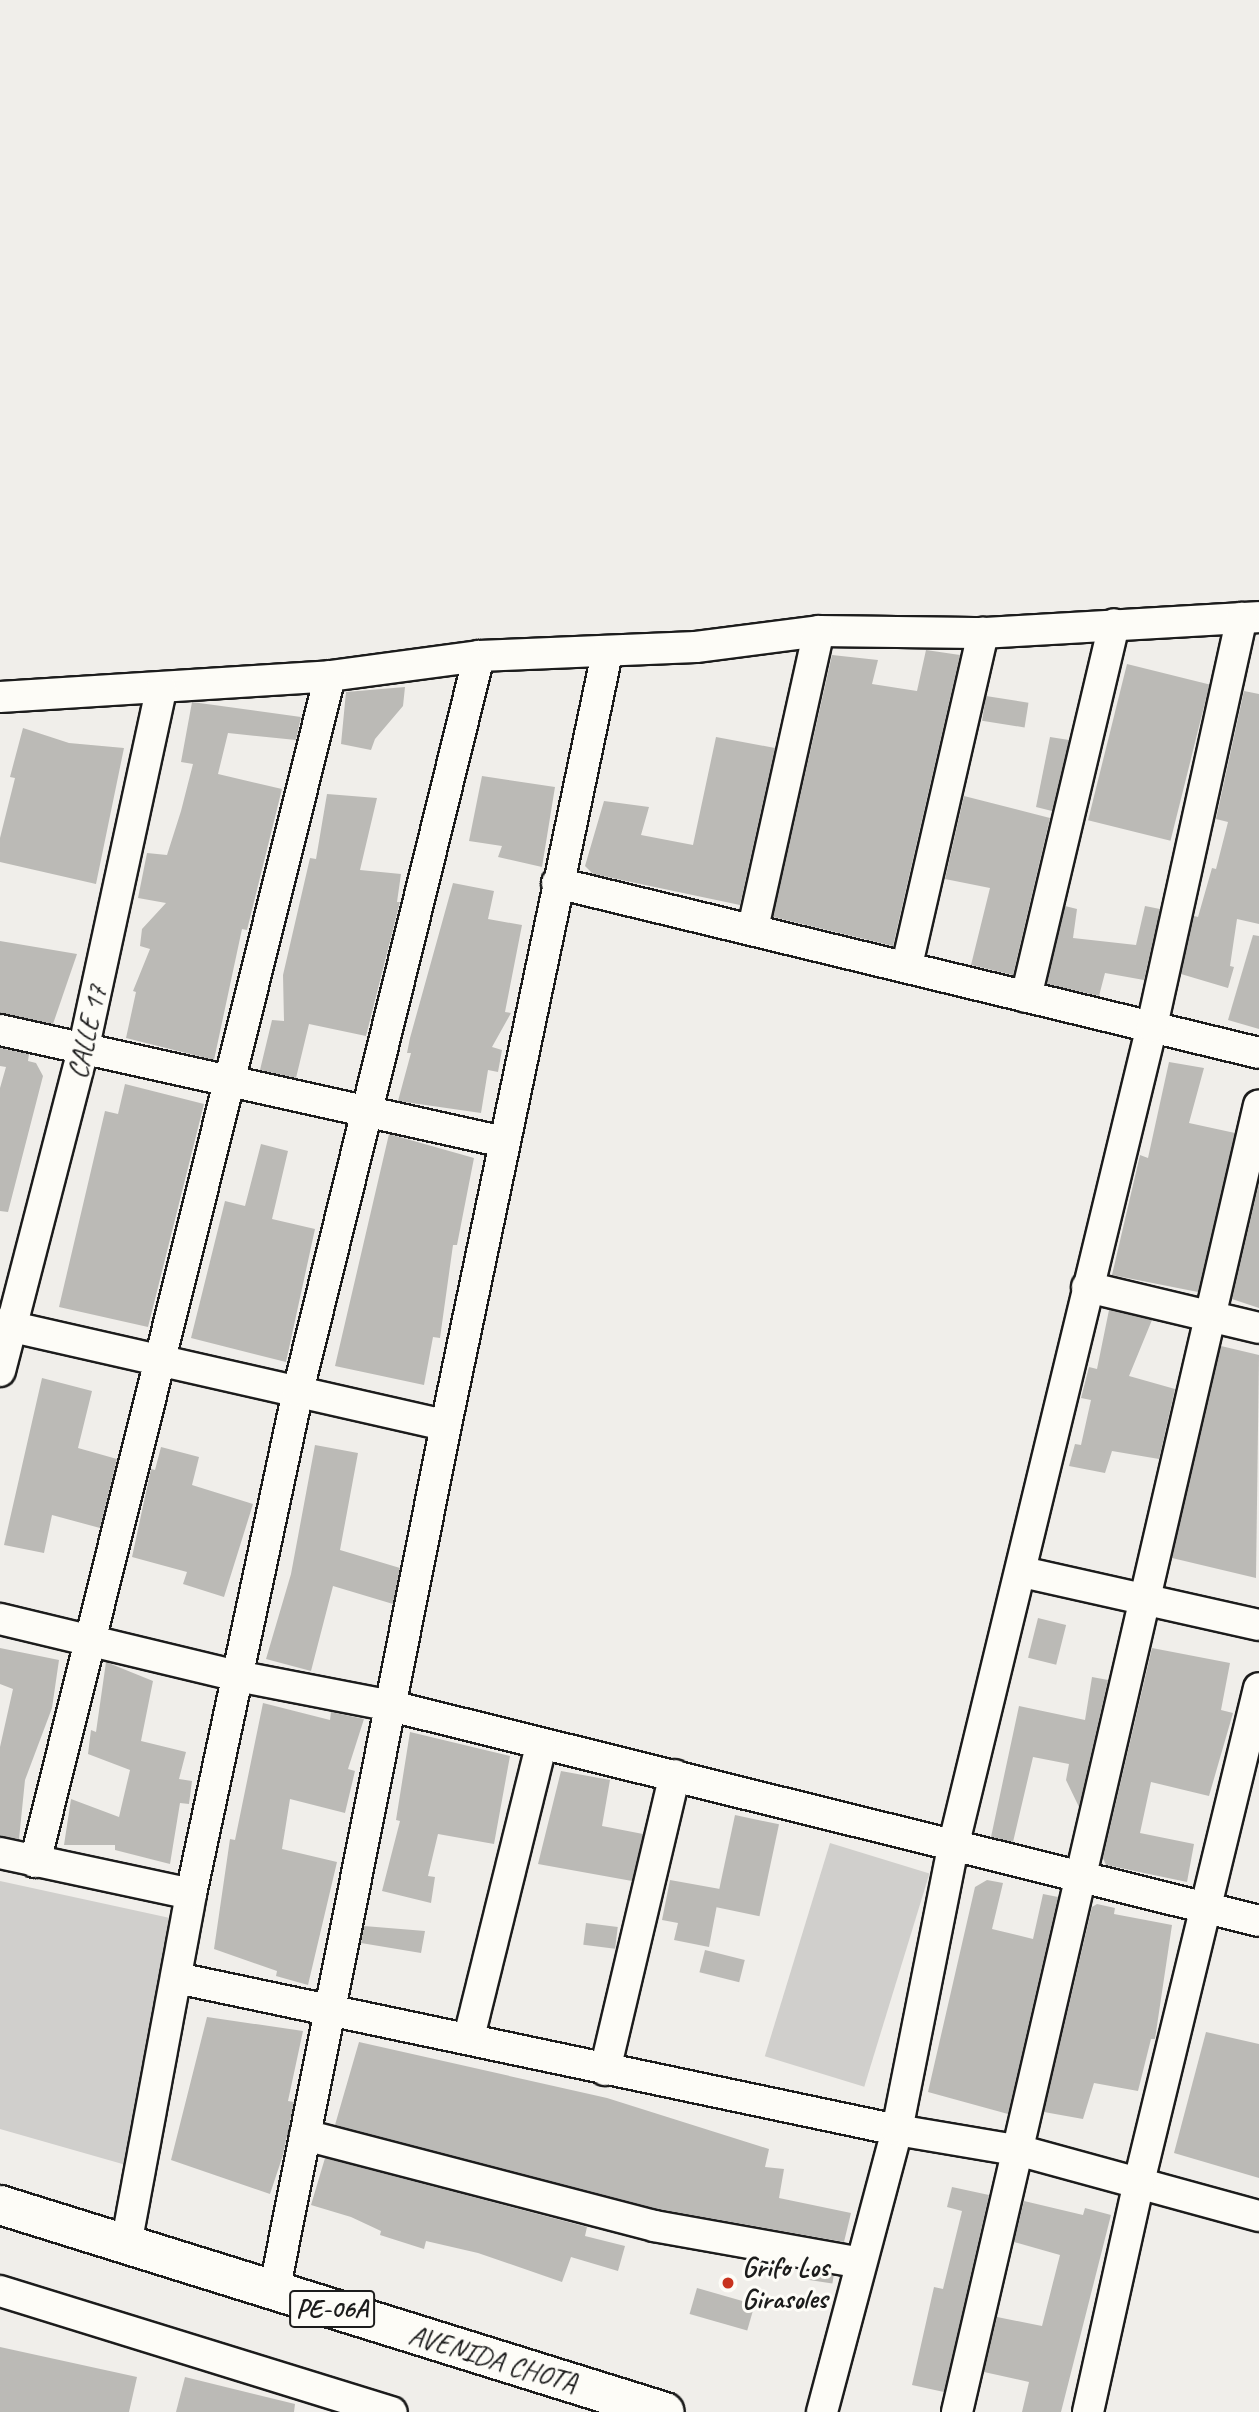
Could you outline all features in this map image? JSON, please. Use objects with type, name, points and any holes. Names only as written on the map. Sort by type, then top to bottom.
[{"type":"highway","name":"AVENIDA CHOTA","points":[[0,2205],[665,2412]]},
{"type":"street","points":[[0,697],[161,690],[330,676],[479,656],[607,653],[819,631],[984,633],[1251,618],[1087,1287],[1022,1572],[954,1843],[897,2130],[822,2412]]},
{"type":"street","points":[[1026,997],[1114,624]]},
{"type":"street","points":[[752,928],[819,631]]},
{"type":"street","points":[[907,965],[984,633]]},
{"type":"street","points":[[274,2292],[446,1426],[607,653]]},
{"type":"street","points":[[126,2245],[191,1894],[298,1391],[479,656]]},
{"type":"street","points":[[35,1862],[330,676]]},
{"type":"street","name":"CALLE 17","points":[[0,1371],[6,1325],[83,1051],[161,690]]},
{"type":"street","points":[[557,883],[907,965],[1026,997],[1259,1053]]},
{"type":"street","points":[[0,1030],[365,1114],[504,1142]]},
{"type":"street","points":[[957,2412],[1021,2151],[1079,1874],[1259,1105]]},
{"type":"street","points":[[1087,1287],[1259,1328]]},
{"type":"street","points":[[6,1325],[446,1426]]},
{"type":"street","points":[[1022,1572],[1259,1625]]},
{"type":"street","points":[[0,1619],[237,1676],[391,1706],[541,1746],[675,1775],[954,1843],[1259,1921]]},
{"type":"street","points":[[1088,2412],[1139,2182],[1259,1688]]},
{"type":"street","points":[[469,2037],[541,1746]]},
{"type":"street","points":[[605,2070],[675,1775]]},
{"type":"street","points":[[0,1853],[191,1894]]},
{"type":"street","points":[[177,1978],[469,2037],[605,2070],[897,2130],[1021,2151],[1259,2216]]},
{"type":"street","points":[[305,2135],[654,2226],[861,2263]]},
{"type":"street","points":[[0,2291],[376,2410]]},
{"type":"shaded area","points":[[830,1843],[929,1873],[864,2087],[765,2056]]},
{"type":"shaded area","points":[[0,1881],[170,1918],[126,2165],[0,2129]]},
{"type":"building","points":[[926,650],[960,655],[893,946],[773,917],[832,655],[878,660],[872,684],[917,691]]},
{"type":"building","points":[[1127,664],[1209,685],[1171,841],[1088,820]]},
{"type":"building","points":[[405,687],[403,706],[375,739],[371,750],[341,744],[346,692]]},
{"type":"building","points":[[1244,691],[1259,694],[1259,924],[1237,919],[1230,966],[1234,967],[1228,988],[1181,974],[1194,916],[1198,917],[1212,868],[1216,869],[1228,822],[1216,819]]},
{"type":"building","points":[[986,696],[1028,703],[1025,727],[982,721]]},
{"type":"building","points":[[192,702],[301,717],[296,740],[228,733],[218,774],[282,789],[247,930],[242,929],[214,1060],[126,1038],[136,992],[133,991],[150,949],[140,946],[142,929],[166,903],[138,898],[147,853],[167,855],[181,811],[193,764],[181,762]]},
{"type":"building","points":[[23,728],[69,743],[124,748],[96,884],[0,862],[0,838],[15,778],[10,777]]},
{"type":"building","points":[[716,737],[775,748],[740,905],[593,874],[585,866],[604,801],[649,807],[641,835],[693,845]]},
{"type":"building","points":[[1050,737],[1069,740],[1052,811],[1036,807]]},
{"type":"building","points":[[482,776],[555,787],[542,867],[498,857],[502,846],[469,841]]},
{"type":"building","points":[[327,794],[377,798],[360,870],[401,874],[397,902],[400,902],[366,1036],[309,1024],[296,1078],[260,1070],[272,1020],[284,1021],[283,975],[310,858],[316,859]]},
{"type":"building","points":[[964,796],[1050,818],[1013,975],[971,965],[990,888],[945,879]]},
{"type":"building","points":[[453,883],[494,891],[488,919],[522,925],[505,1012],[511,1013],[492,1047],[502,1050],[498,1072],[488,1070],[481,1113],[398,1101],[411,1053],[407,1053],[410,1038]]},
{"type":"building","points":[[1065,906],[1077,909],[1073,938],[1136,945],[1145,906],[1160,909],[1144,980],[1105,973],[1099,996],[1047,984]]},
{"type":"building","points":[[1253,935],[1259,936],[1259,1029],[1228,1020]]},
{"type":"building","points":[[0,941],[77,954],[53,1024],[0,1013]]},
{"type":"building","points":[[0,1048],[29,1054],[28,1061],[36,1063],[43,1076],[8,1212],[0,1211],[0,1088],[6,1067],[0,1066]]},
{"type":"building","points":[[1169,1062],[1204,1068],[1189,1123],[1235,1133],[1198,1292],[1112,1275],[1140,1155],[1148,1158]]},
{"type":"building","points":[[125,1084],[204,1104],[148,1327],[59,1307],[105,1111],[118,1114]]},
{"type":"building","points":[[389,1134],[474,1158],[457,1245],[453,1245],[440,1338],[433,1337],[424,1385],[335,1366]]},
{"type":"building","points":[[261,1144],[288,1151],[272,1219],[315,1229],[286,1362],[191,1338],[225,1201],[245,1206]]},
{"type":"building","points":[[1259,1183],[1259,1308],[1232,1299]]},
{"type":"building","points":[[1109,1310],[1152,1320],[1129,1376],[1175,1389],[1159,1459],[1112,1451],[1105,1473],[1069,1466],[1075,1444],[1081,1445],[1091,1400],[1081,1398],[1089,1367],[1097,1369]]},
{"type":"building","points":[[1221,1346],[1259,1355],[1256,1578],[1172,1558]]},
{"type":"building","points":[[42,1378],[92,1391],[78,1448],[117,1459],[100,1528],[52,1515],[44,1553],[4,1545]]},
{"type":"building","points":[[315,1445],[358,1453],[340,1550],[400,1568],[393,1604],[333,1586],[311,1671],[266,1659],[291,1574]]},
{"type":"building","points":[[161,1447],[199,1457],[192,1485],[253,1504],[224,1597],[183,1584],[187,1572],[132,1557],[151,1469],[155,1470]]},
{"type":"building","points":[[1038,1618],[1066,1625],[1056,1665],[1028,1658]]},
{"type":"building","points":[[0,1648],[59,1660],[52,1708],[25,1780],[19,1839],[0,1836],[0,1747],[13,1689],[0,1684]]},
{"type":"building","points":[[1152,1648],[1230,1663],[1221,1710],[1233,1713],[1209,1796],[1151,1782],[1140,1833],[1194,1844],[1187,1882],[1106,1865],[1103,1858]]},
{"type":"building","points":[[106,1662],[153,1681],[141,1741],[186,1752],[179,1779],[192,1781],[189,1804],[180,1803],[170,1864],[115,1850],[115,1845],[64,1845],[71,1799],[119,1817],[130,1770],[88,1754],[91,1730],[96,1732]]},
{"type":"building","points":[[1092,1677],[1108,1680],[1079,1807],[1066,1780],[1069,1764],[1033,1757],[1013,1842],[991,1837],[1019,1706],[1085,1720]]},
{"type":"building","points":[[263,1703],[330,1720],[331,1712],[364,1719],[348,1769],[355,1771],[345,1813],[290,1799],[282,1849],[337,1862],[308,1985],[276,1976],[277,1971],[214,1949],[230,1839],[235,1840]]},
{"type":"building","points":[[410,1732],[510,1756],[494,1844],[438,1834],[428,1876],[435,1877],[431,1903],[382,1891],[400,1821],[396,1820]]},
{"type":"building","points":[[561,1771],[610,1780],[602,1826],[643,1834],[632,1881],[538,1864]]},
{"type":"building","points":[[735,1815],[779,1824],[759,1916],[715,1907]]},
{"type":"building","points":[[670,1880],[720,1889],[709,1947],[674,1940],[678,1923],[662,1920]]},
{"type":"building","points":[[987,1880],[1003,1883],[992,1929],[1033,1939],[1043,1894],[1058,1897],[1008,2114],[928,2092],[975,1887]]},
{"type":"building","points":[[1097,1904],[1115,1908],[1114,1914],[1172,1925],[1155,2039],[1151,2039],[1138,2091],[1094,2083],[1083,2119],[1044,2112],[1092,1907]]},
{"type":"building","points":[[586,1923],[618,1927],[615,1949],[583,1945]]},
{"type":"building","points":[[364,1926],[425,1931],[421,1953],[361,1943]]},
{"type":"building","points":[[705,1950],[745,1960],[739,1982],[699,1972]]},
{"type":"building","points":[[207,2017],[303,2031],[288,2101],[294,2102],[283,2155],[270,2194],[171,2160]]},
{"type":"building","points":[[1206,2032],[1259,2044],[1259,2178],[1174,2153]]},
{"type":"building","points":[[359,2042],[607,2098],[769,2149],[765,2167],[784,2169],[779,2198],[851,2213],[844,2242],[658,2209],[335,2125]]},
{"type":"building","points":[[325,2158],[587,2227],[585,2236],[625,2246],[618,2271],[571,2257],[562,2282],[478,2253],[426,2241],[424,2249],[380,2235],[381,2231],[351,2217],[311,2205]]},
{"type":"building","points":[[952,2187],[989,2195],[944,2392],[912,2385],[934,2287],[943,2289],[962,2211],[947,2207]]},
{"type":"building","points":[[1024,2201],[1083,2215],[1085,2208],[1111,2215],[1061,2412],[1022,2412],[1029,2382],[984,2372],[997,2317],[1042,2326],[1060,2255],[1014,2242]]},
{"type":"building","points":[[804,2271],[834,2276],[832,2284],[803,2279]]},
{"type":"building","points":[[697,2288],[755,2305],[747,2330],[690,2314]]},
{"type":"building","points":[[0,2347],[137,2377],[129,2412],[0,2412]]},
{"type":"building","points":[[185,2377],[295,2404],[294,2412],[176,2412]]},
{"type":"place","name":"Grifo Los Girasoles","points":[[728,2283]]}]
